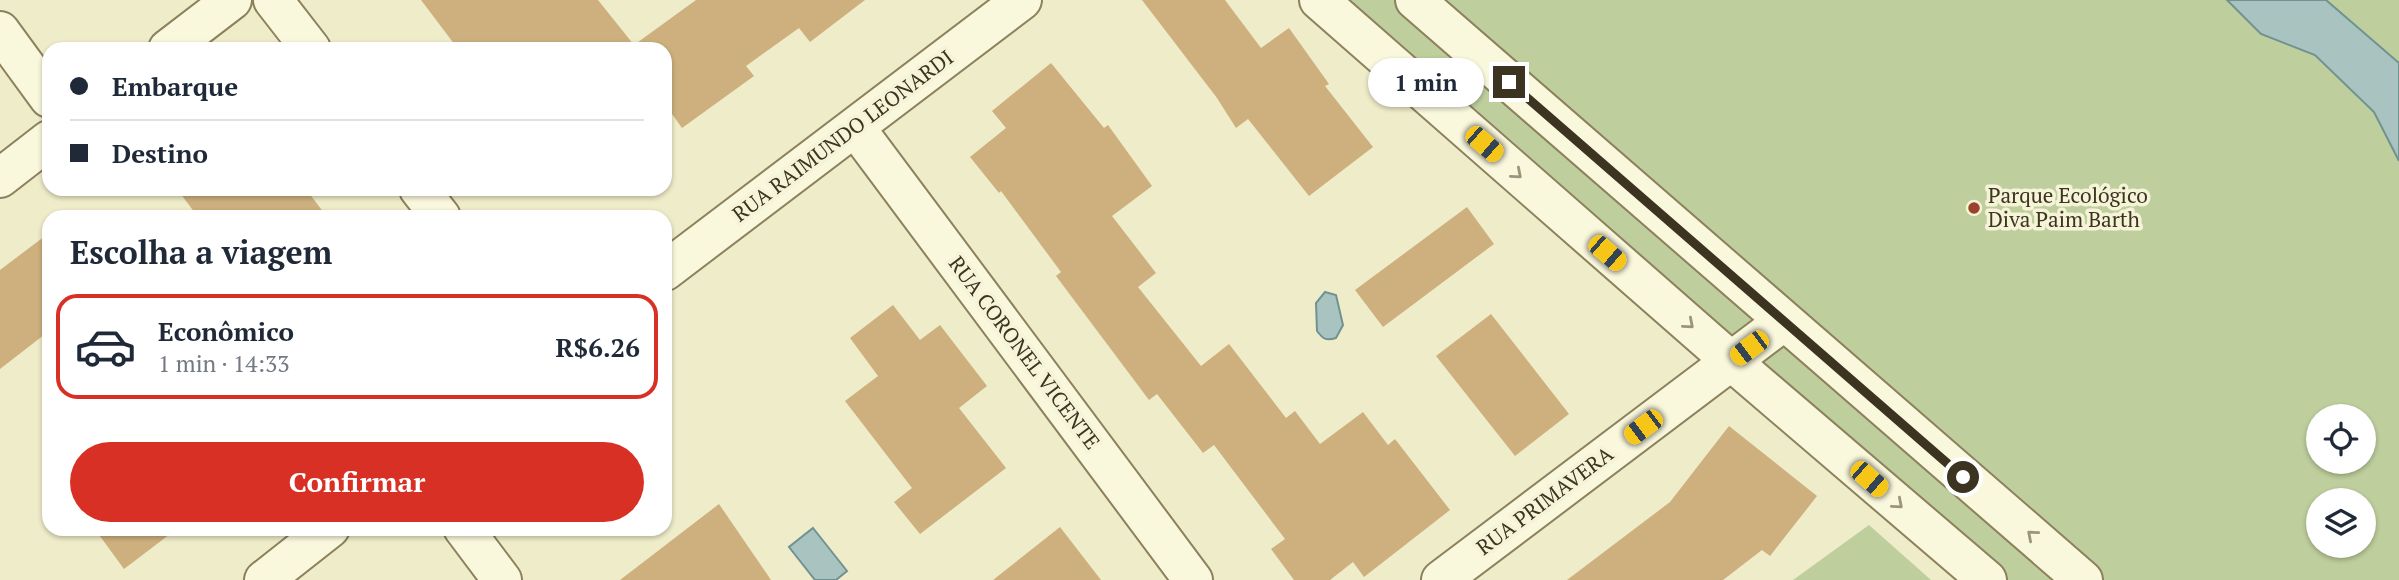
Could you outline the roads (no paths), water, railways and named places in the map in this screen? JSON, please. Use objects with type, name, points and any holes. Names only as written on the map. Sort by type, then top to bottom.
[{"type":"street","points":[[177,42],[232,0]]},
{"type":"street","points":[[273,0],[306,42]]},
{"type":"street","name":"RUA RAIMUNDO LEONARDI","points":[[672,266],[1022,0]]},
{"type":"street","points":[[1319,0],[1986,580]]},
{"type":"street","points":[[1415,0],[2083,580]]},
{"type":"street","points":[[1442,0],[1509,82]]},
{"type":"street","points":[[0,31],[42,88]]},
{"type":"street","name":"RUA CORONEL VICENTE","points":[[855,127],[1193,580]]},
{"type":"street","points":[[0,178],[42,145]]},
{"type":"street","points":[[424,196],[436,210]]},
{"type":"street","name":"RUA PRIMAVERA","points":[[1441,580],[1783,322]]},
{"type":"street","points":[[264,580],[320,536]]},
{"type":"street","points":[[469,536],[502,580]]},
{"type":"water","points":[[2227,0],[2326,0],[2399,63],[2399,161],[2374,112],[2315,55],[2261,34]]},
{"type":"water","points":[[1325,292],[1336,295],[1343,325],[1336,338],[1323,338],[1317,331],[1316,303]]},
{"type":"water","points":[[813,528],[847,571],[836,580],[815,580],[789,547]]},
{"type":"place","name":"Parque Ecológico Diva Paim Barth","points":[[1974,208]]}]
